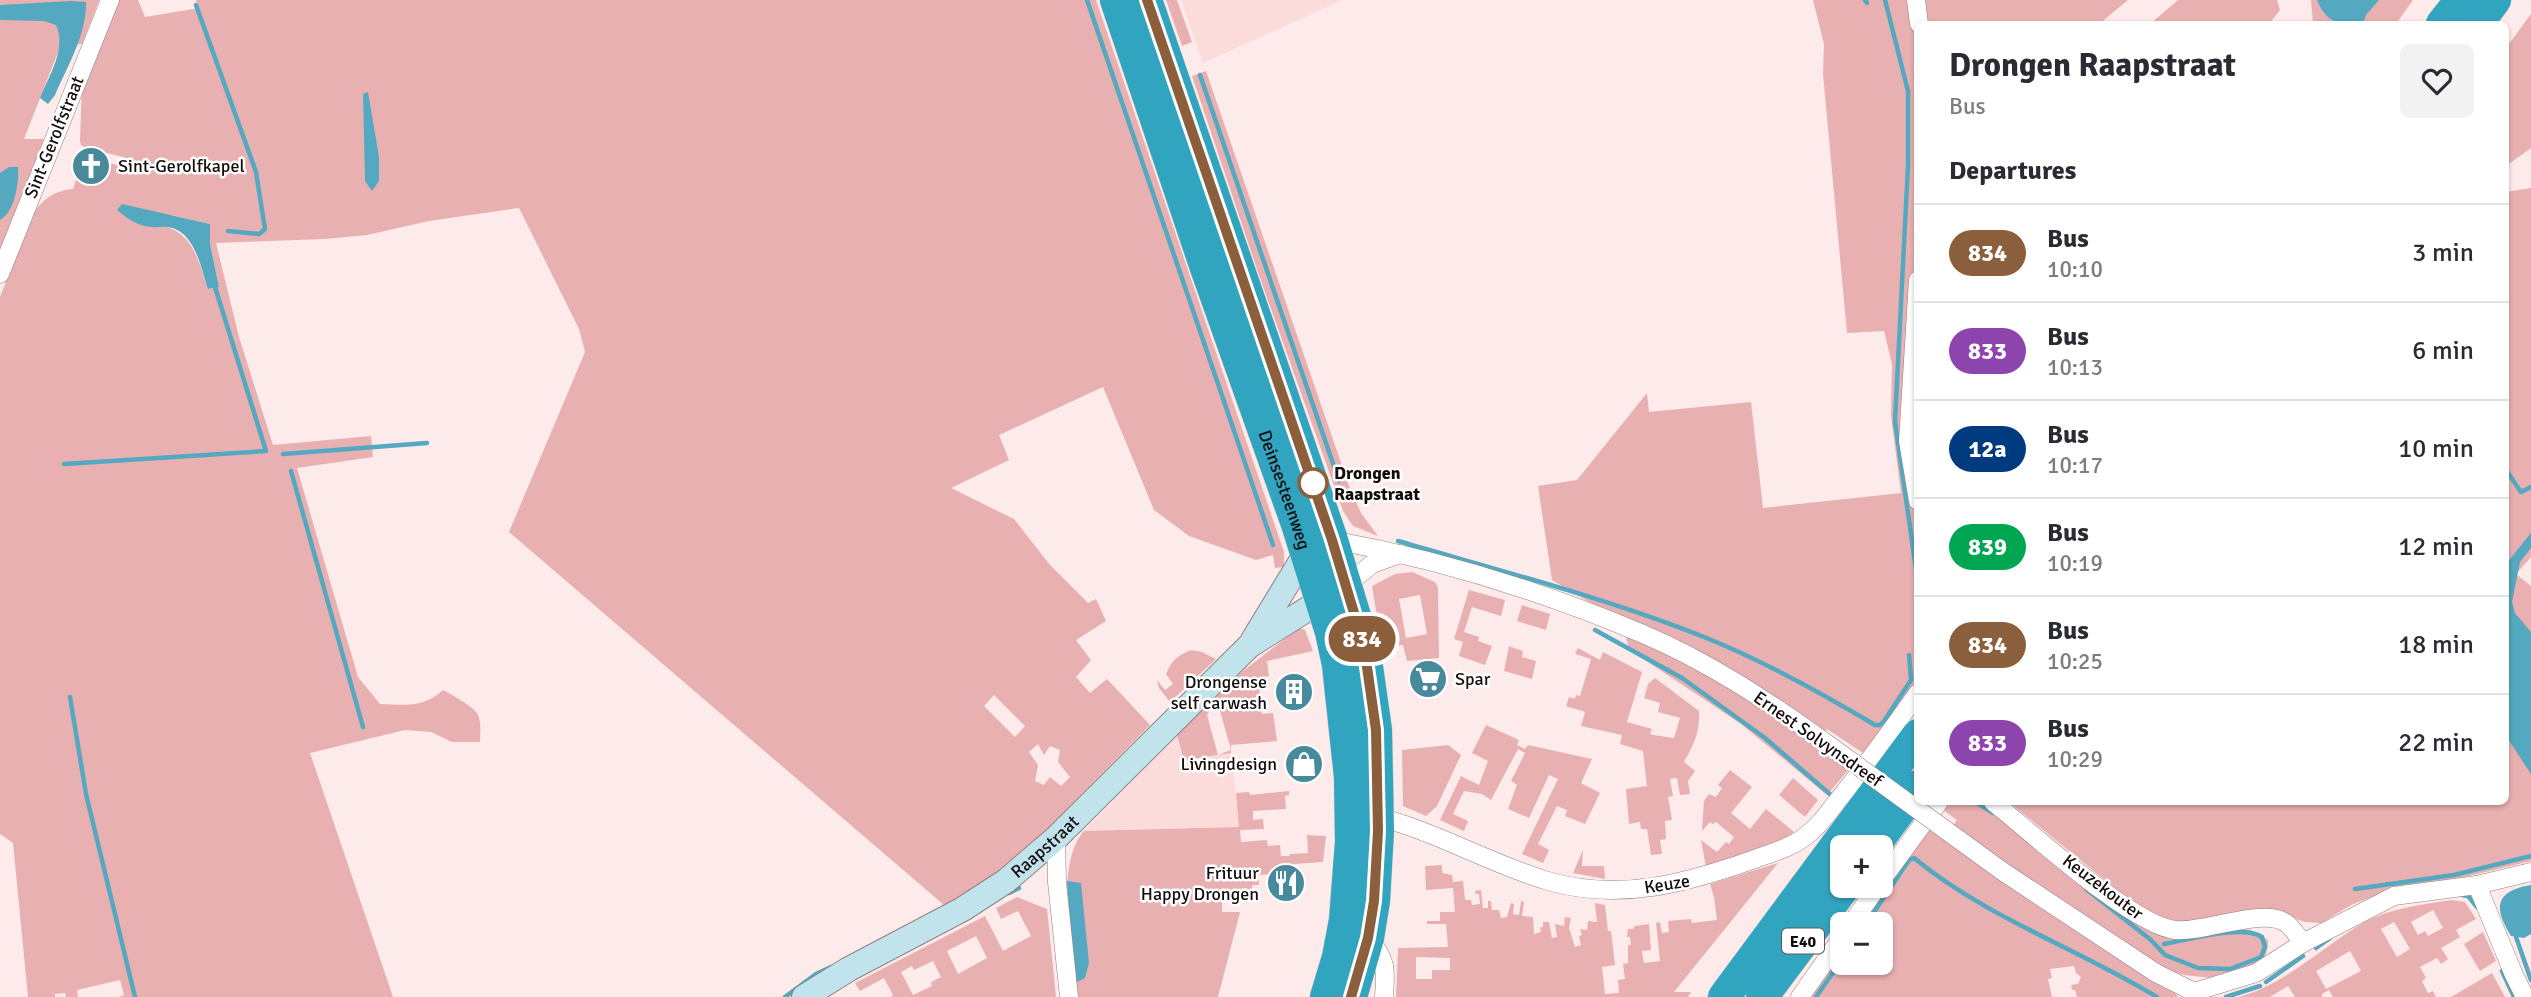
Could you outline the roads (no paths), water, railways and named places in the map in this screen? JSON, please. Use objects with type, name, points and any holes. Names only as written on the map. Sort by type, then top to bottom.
[{"type":"highway","name":"Deinsesteenweg","points":[[1116,0],[1319,546]]},
{"type":"highway","name":"Deinsesteenweg","points":[[1146,0],[1334,592],[1331,632],[1365,814],[1374,901],[1326,997]]},
{"type":"highway","points":[[2444,21],[2460,0]]},
{"type":"highway","points":[[2479,21],[2495,0]]},
{"type":"highway","name":"E40","points":[[1724,997],[1914,740]]},
{"type":"highway","points":[[1882,835],[1914,791]]},
{"type":"highway","name":"E40","points":[[1762,997],[1836,898]]},
{"type":"highway","name":"Deinsesteenweg","points":[[1351,997],[1356,936]]},
{"type":"street","name":"Sint-Gerolfstraat","points":[[0,274],[110,0]]},
{"type":"street","points":[[1916,0],[1919,21]]},
{"type":"street","points":[[1914,344],[1908,440],[1914,477]]},
{"type":"street","name":"Ernest Solvynsdreef","points":[[1319,546],[1381,548],[1530,592],[1644,635],[1702,663],[1766,701],[2002,871],[2195,995]]},
{"type":"street","name":"Raapstraat","points":[[804,997],[849,969],[963,909],[1006,881],[1056,838],[1249,646],[1319,546]]},
{"type":"street","points":[[1334,592],[1372,564],[1400,554]]},
{"type":"street","name":"Raapstraat","points":[[1249,646],[1334,592]]},
{"type":"street","name":"Keuze","points":[[1365,814],[1445,839],[1550,881],[1610,890],[1674,885],[1702,878],[1802,840],[1816,827],[1872,758],[1914,699]]},
{"type":"street","points":[[1893,865],[1937,805]]},
{"type":"street","name":"Keuzekouter","points":[[1997,805],[2101,889],[2154,924],[2176,930],[2248,919],[2275,918],[2287,923],[2303,943]]},
{"type":"street","points":[[1056,838],[1069,997]]},
{"type":"street","points":[[2195,995],[2256,973],[2303,943],[2394,896],[2477,885],[2531,872]]},
{"type":"street","points":[[2477,885],[2525,997]]},
{"type":"street","points":[[1356,936],[1377,947],[1386,964],[1384,997]]},
{"type":"street","points":[[1800,997],[1830,954]]},
{"type":"water","points":[[2317,0],[2379,0],[2364,21],[2335,21],[2321,8]]},
{"type":"water","points":[[86,2],[83,26],[70,62],[48,104],[40,98],[58,52],[59,34],[56,25],[44,21],[0,20],[0,5]]},
{"type":"water","points":[[368,92],[379,157],[379,181],[372,191],[365,181],[363,94]]},
{"type":"water","points":[[9,167],[18,167],[17,188],[13,203],[0,220],[0,173]]},
{"type":"water","points":[[122,204],[210,224],[210,244],[219,287],[208,289],[196,252],[185,235],[168,227],[146,226],[128,219],[117,210]]},
{"type":"water","points":[[2531,533],[2531,548],[2520,562],[2512,602],[2515,613],[2531,632],[2531,774],[2509,741],[2509,560]]},
{"type":"water","points":[[1067,881],[1081,883],[1089,963],[1085,978],[1075,983]]},
{"type":"water","points":[[2531,885],[2531,934],[2524,938],[2511,936],[2501,917],[2501,902],[2510,891]]},
{"type":"waterway","points":[[1087,0],[1273,545]]},
{"type":"waterway","points":[[1885,0],[1908,91],[1908,166],[1895,422],[1914,555]]},
{"type":"waterway","points":[[196,5],[256,172],[265,229],[259,234],[228,231]]},
{"type":"waterway","points":[[1200,75],[1339,481]]},
{"type":"waterway","points":[[64,464],[266,451],[215,287]]},
{"type":"waterway","points":[[283,454],[427,443]]},
{"type":"waterway","points":[[291,471],[363,727]]},
{"type":"waterway","points":[[2509,474],[2521,492],[2531,487]]},
{"type":"waterway","points":[[1398,541],[1591,597],[1704,637],[1791,678],[1875,725],[1884,721],[1911,680],[1909,655]]},
{"type":"waterway","points":[[1595,630],[1682,678],[1765,738],[1831,795]]},
{"type":"waterway","points":[[70,697],[86,794],[135,997]]},
{"type":"waterway","points":[[1981,805],[1993,813]]},
{"type":"waterway","points":[[2355,889],[2454,875],[2531,856]]},
{"type":"waterway","points":[[1874,912],[1909,860],[1914,858],[1972,898],[2157,997]]},
{"type":"waterway","points":[[1009,893],[1019,888]]},
{"type":"waterway","points":[[2086,889],[2151,940],[2165,955],[2198,968],[2230,969],[2261,957],[2265,947],[2262,937],[2242,932],[2215,934],[2164,944]]},
{"type":"waterway","points":[[2462,895],[2468,896],[2477,907]]},
{"type":"waterway","points":[[2516,937],[2531,980]]},
{"type":"waterway","points":[[2316,948],[2330,938]]},
{"type":"waterway","points":[[2266,982],[2303,956]]},
{"type":"waterway","points":[[785,997],[816,974],[831,967]]},
{"type":"waterway","points":[[2502,971],[2514,997]]},
{"type":"waterway","points":[[1816,997],[1831,975]]},
{"type":"waterway","points":[[2226,997],[2260,986]]},
{"type":"place","name":"Sint-Gerolfkapel","points":[[91,166]]},
{"type":"place","name":"Drongen Raapstraat","points":[[1313,483]]},
{"type":"place","name":"Spar","points":[[1428,679]]},
{"type":"place","name":"Drongense self carwash","points":[[1294,692]]},
{"type":"place","name":"Livingdesign","points":[[1304,764]]},
{"type":"place","name":"Frituur Happy Drongen","points":[[1286,883]]}]
